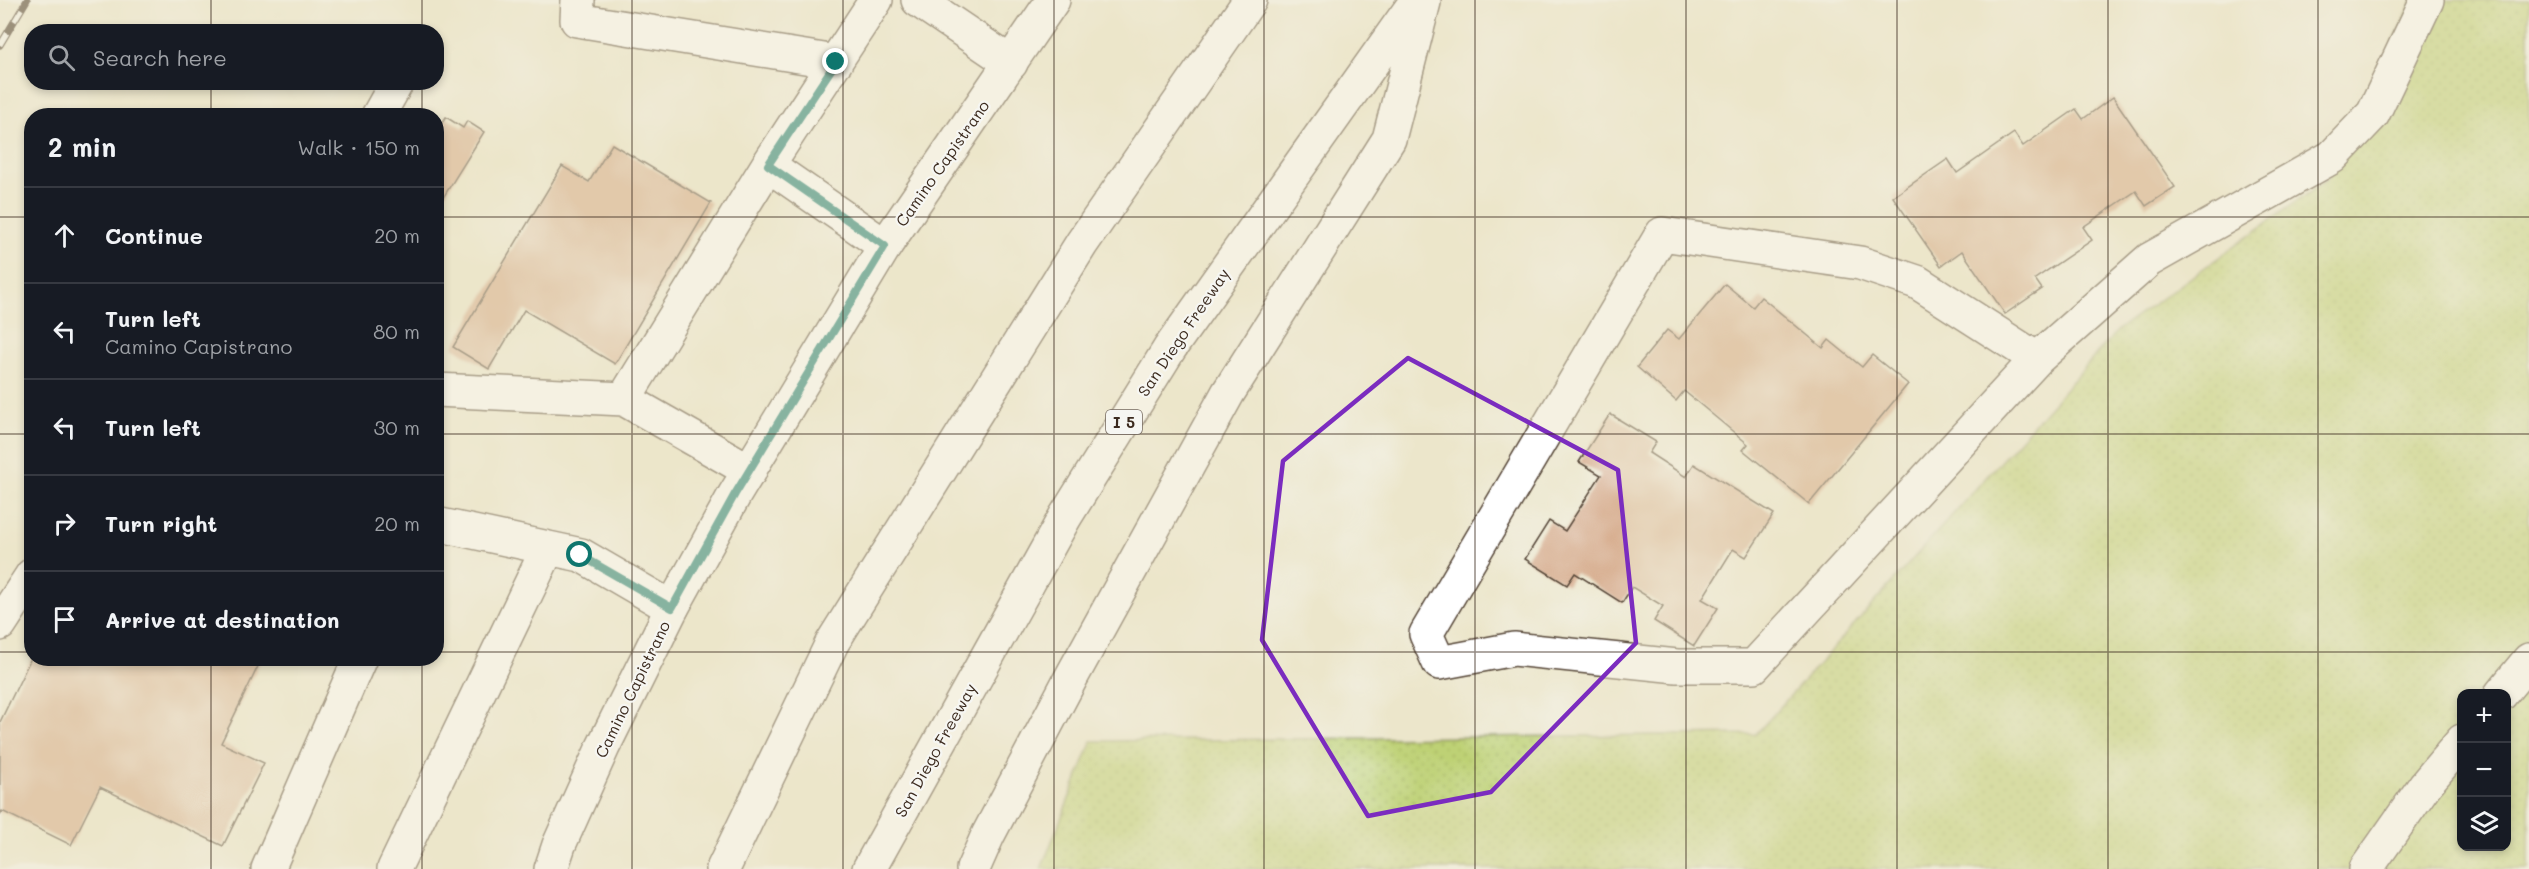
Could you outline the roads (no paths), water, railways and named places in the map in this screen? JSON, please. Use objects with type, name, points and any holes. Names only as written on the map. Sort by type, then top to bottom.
[{"type":"main road","points":[[578,0],[577,20],[836,62]]},
{"type":"main road","points":[[624,399],[768,165],[876,0]]},
{"type":"main road","points":[[918,0],[1011,63]]},
{"type":"main road","name":"Camino Capistrano","points":[[551,869],[559,845],[603,747],[672,608],[750,471],[885,246],[1053,0]]},
{"type":"main road","points":[[723,869],[832,644],[1082,243],[1250,0]]},
{"type":"main road","name":"San Diego Freeway","points":[[869,869],[1065,517],[1170,348],[1417,0]]},
{"type":"main road","points":[[973,869],[988,835],[1072,676],[1228,393],[1389,139],[1425,0]]},
{"type":"main road","points":[[2037,359],[1917,282],[1860,263],[1662,234],[1426,634],[1439,663],[1514,649],[1677,666],[1754,666],[2037,359],[2149,260],[2332,157],[2373,114],[2427,0]]},
{"type":"main road","points":[[382,108],[393,90]]},
{"type":"main road","points":[[768,165],[885,246]]},
{"type":"main road","points":[[444,390],[624,399],[750,471]]},
{"type":"main road","points":[[444,526],[580,555],[672,608]]},
{"type":"main road","points":[[394,869],[548,548]]},
{"type":"main road","points":[[0,624],[24,587]]},
{"type":"main road","points":[[2504,689],[2529,660]]},
{"type":"main road","points":[[268,869],[357,666]]},
{"type":"main road","points":[[2366,869],[2425,785],[2460,743]]},
{"type":"railway","points":[[0,45],[27,0]]}]
